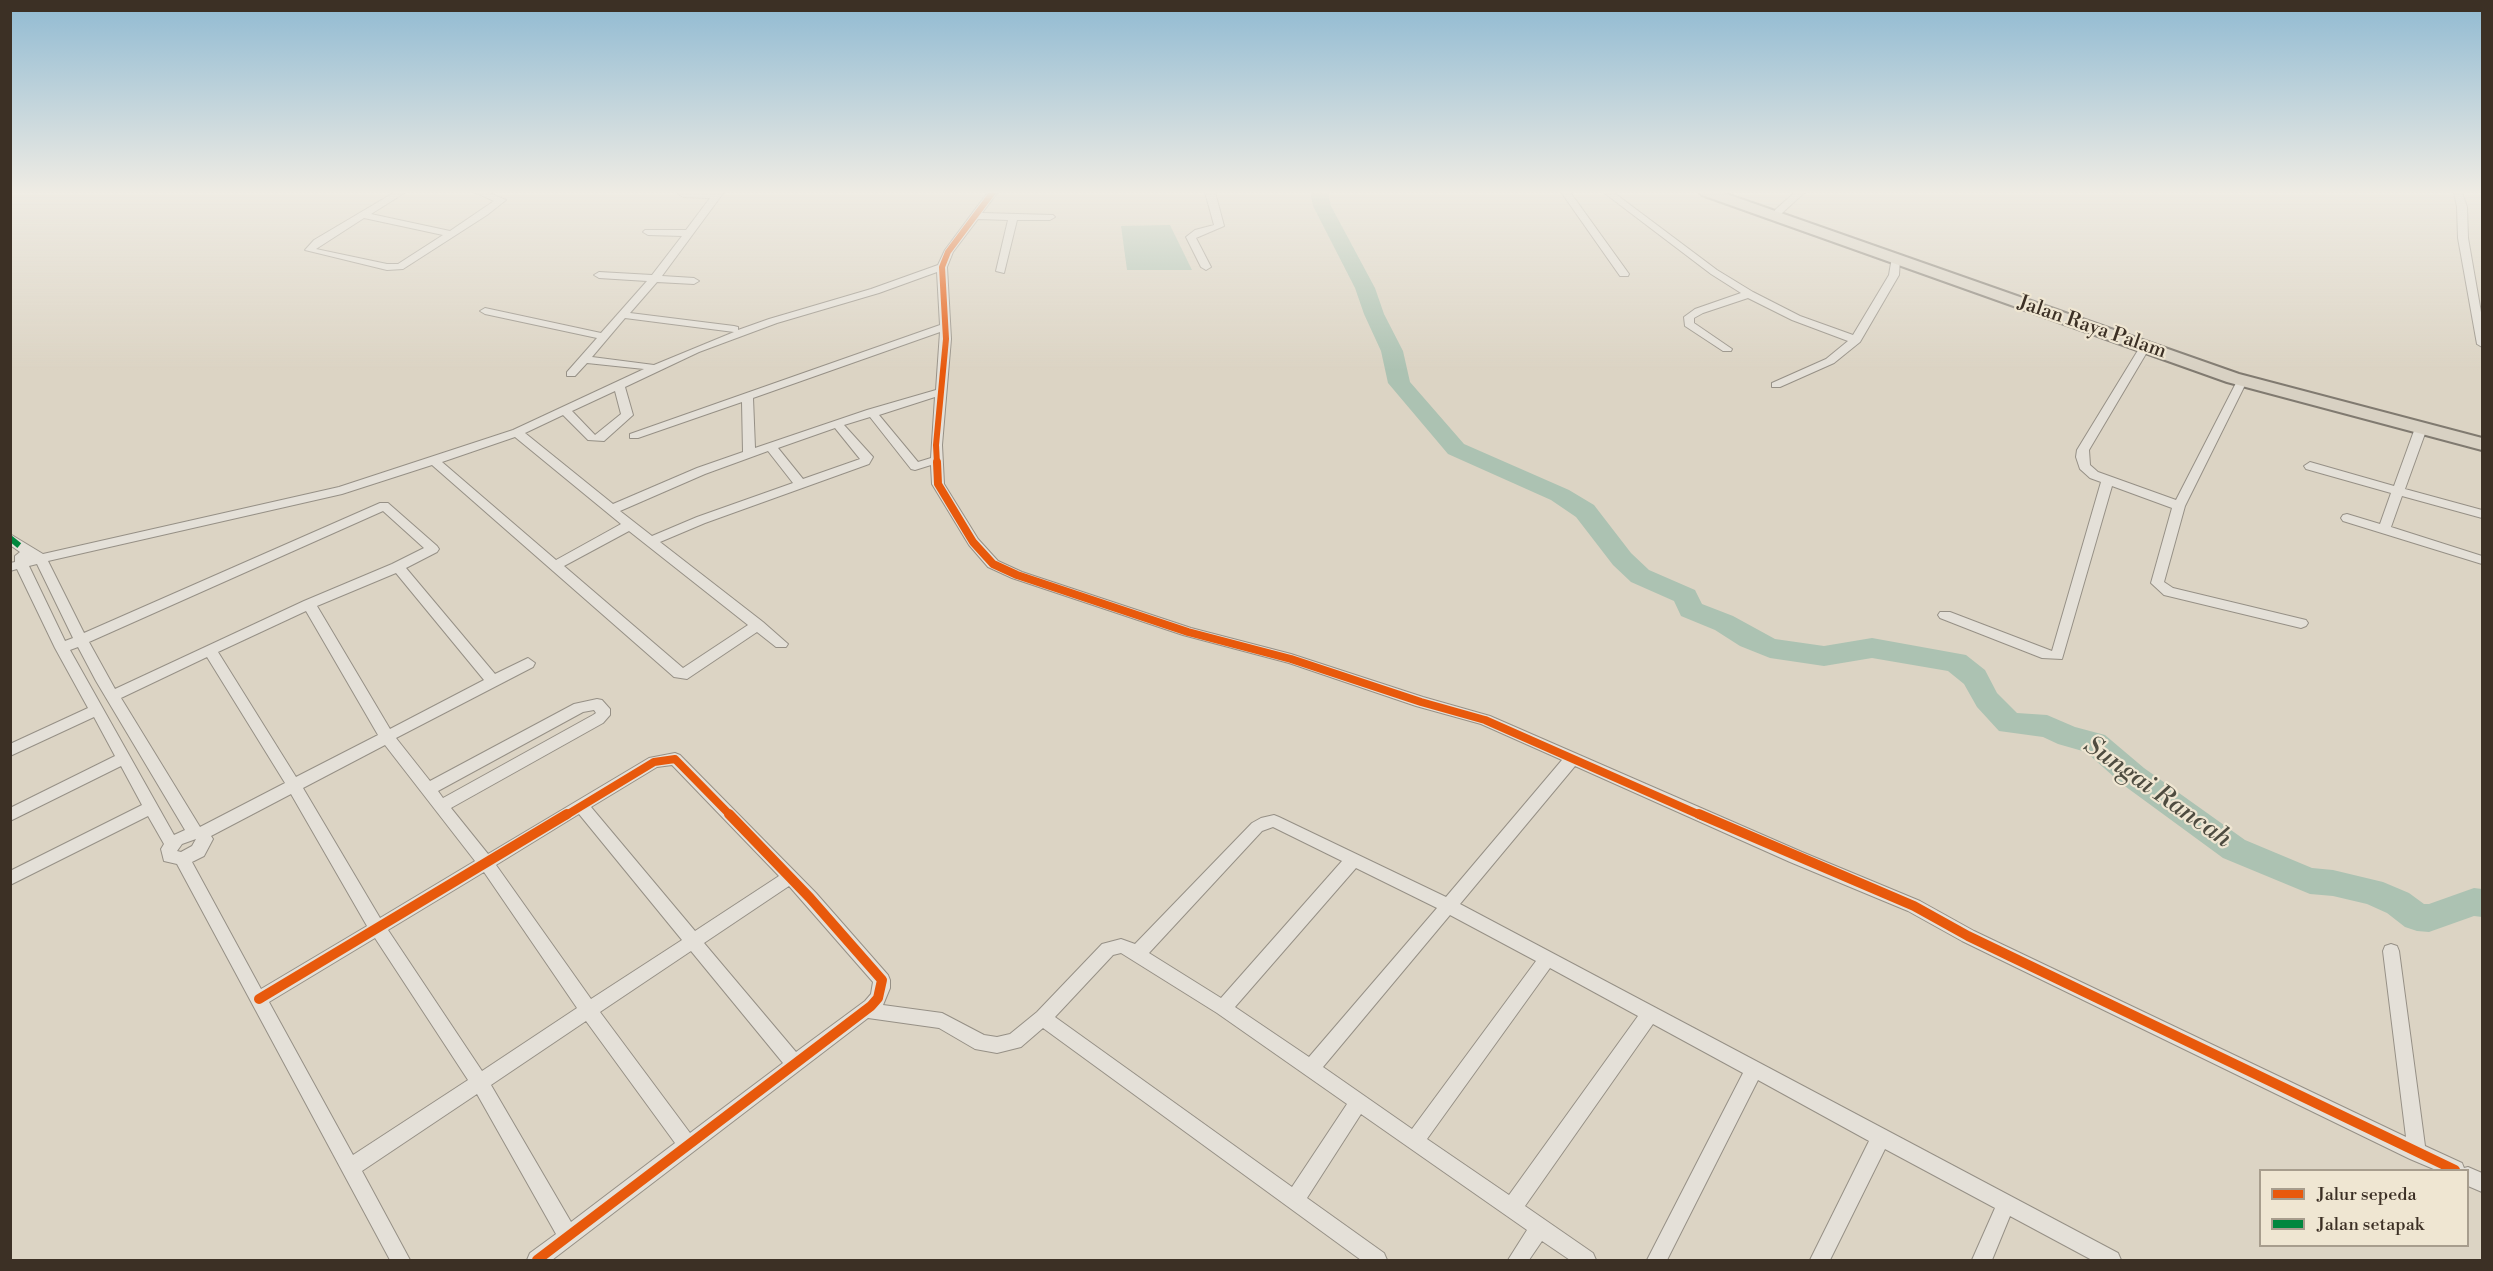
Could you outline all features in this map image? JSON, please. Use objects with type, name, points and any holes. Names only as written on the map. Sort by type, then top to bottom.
[{"type":"main road","name":"Jalan Raya Palam","points":[[1873,251],[2300,391],[2482,432]]},
{"type":"main road","name":"Jalan Raya Palam","points":[[1887,251],[2242,381],[2482,444]]},
{"type":"street","points":[[316,251],[396,268],[425,251]]},
{"type":"street","points":[[571,374],[625,315],[675,251]]},
{"type":"street","points":[[948,251],[942,267],[945,327],[937,460],[938,484],[973,542],[993,564],[1017,575],[1188,632],[1291,659],[1421,702],[1485,720],[1796,857],[1914,906],[1968,936],[2453,1169]]},
{"type":"street","points":[[1001,271],[1005,251]]},
{"type":"street","points":[[1198,251],[1206,267]]},
{"type":"street","points":[[1608,251],[1624,274]]},
{"type":"street","points":[[1686,251],[1749,294],[1796,318],[1856,340]]},
{"type":"street","points":[[2465,251],[2482,344]]},
{"type":"street","points":[[1776,385],[1830,361],[1856,340],[1893,275],[1895,259]]},
{"type":"street","points":[[16,566],[40,558],[342,490],[517,432],[695,350],[823,305],[896,284],[942,267]]},
{"type":"street","points":[[599,275],[694,281]]},
{"type":"street","points":[[1727,349],[1689,324],[1689,317],[1699,311],[1749,294]]},
{"type":"street","points":[[485,311],[605,337]]},
{"type":"street","points":[[625,315],[734,329]]},
{"type":"street","points":[[634,436],[945,327]]},
{"type":"street","points":[[2145,347],[2083,450],[2084,466],[2094,475],[2108,482],[2179,506]]},
{"type":"street","points":[[584,359],[651,367]]},
{"type":"street","points":[[2242,381],[2179,506],[2157,583],[2169,592],[2301,623]]},
{"type":"street","points":[[564,410],[592,438],[600,439],[627,415],[619,386]]},
{"type":"street","points":[[613,509],[701,471],[871,412],[900,405],[941,388]]},
{"type":"street","points":[[747,397],[749,454]]},
{"type":"street","points":[[871,412],[915,466],[937,460]]},
{"type":"street","points":[[651,541],[701,520],[865,461],[867,457],[837,424]]},
{"type":"street","points":[[2384,529],[2421,428]]},
{"type":"street","points":[[517,432],[781,644]]},
{"type":"street","points":[[771,446],[800,484]]},
{"type":"street","points":[[433,460],[683,675],[758,625]]},
{"type":"street","points":[[2310,466],[2482,514]]},
{"type":"street","points":[[1945,615],[2047,655],[2057,656],[2108,482]]},
{"type":"street","points":[[62,648],[384,506],[433,549],[113,696]]},
{"type":"street","points":[[2347,518],[2482,560]]},
{"type":"street","points":[[556,565],[630,525]]},
{"type":"street","points":[[10,538],[21,548],[40,558],[113,696],[198,834],[205,839],[202,847],[193,855],[182,859],[170,856],[172,845],[62,648],[34,590],[16,566]]},
{"type":"street","points":[[16,566],[21,548]]},
{"type":"street","points":[[397,567],[406,574],[434,607],[493,681]]},
{"type":"street","points":[[34,590],[52,583]]},
{"type":"street","points":[[309,604],[387,737],[486,863],[589,1011],[687,1144]]},
{"type":"street","points":[[211,652],[294,786],[377,928],[480,1083],[568,1236]]},
{"type":"street","points":[[172,845],[183,836],[198,834],[294,786],[528,663]]},
{"type":"street","points":[[428,789],[590,704],[597,704],[603,709],[603,715],[598,719],[441,806]]},
{"type":"street","points":[[10,751],[96,710]]},
{"type":"street","points":[[546,726],[559,741]]},
{"type":"street","points":[[10,815],[124,758]]},
{"type":"street","points":[[259,999],[654,762],[675,759],[790,877],[882,980],[878,998],[537,1260]]},
{"type":"street","points":[[1311,1068],[1572,759]]},
{"type":"street","points":[[476,763],[488,780]]},
{"type":"street","points":[[135,777],[157,767]]},
{"type":"street","points":[[581,806],[794,1063]]},
{"type":"street","points":[[10,879],[151,807]]},
{"type":"street","points":[[1137,954],[1257,827],[1274,821],[1447,905],[2111,1260]]},
{"type":"street","points":[[182,859],[400,1260]]},
{"type":"street","points":[[1223,1008],[1353,860]]},
{"type":"street","points":[[350,1168],[790,877]]},
{"type":"street","points":[[865,1010],[942,1021],[981,1043],[997,1046],[1015,1041],[1043,1018],[1108,949],[1121,946],[1223,1008],[1586,1260]]},
{"type":"street","points":[[2391,951],[2417,1153]]},
{"type":"street","points":[[1415,1140],[1547,959]]},
{"type":"street","points":[[1511,1209],[1650,1014]]},
{"type":"street","points":[[1043,1018],[1377,1260]]},
{"type":"street","points":[[1657,1260],[1754,1070]]},
{"type":"street","points":[[1294,1200],[1359,1101]]},
{"type":"street","points":[[1820,1260],[1881,1137]]},
{"type":"street","points":[[1982,1260],[2006,1204]]},
{"type":"street","points":[[1518,1260],[1539,1229]]},
{"type":"shaded area","points":[[1124,251],[1183,251],[1192,270],[1127,270]]},
{"type":"waterway","name":"Sungai Rancah","points":[[1346,251],[1365,288],[1374,314],[1392,351],[1399,383],[1456,449],[1560,495],[1585,511],[1622,559],[1640,576],[1686,596],[1690,610],[1724,623],[1770,648],[1824,656],[1872,648],[1956,662],[1975,677],[1987,700],[2009,723],[2047,726],[2068,736],[2095,743],[2133,776],[2234,849],[2310,881],[2333,883],[2372,892],[2398,903],[2417,917],[2429,918],[2474,902],[2482,903]]},
{"type":"marked path","points":[[10,538],[21,547]]},
{"type":"cycle path","points":[[949,251],[942,267],[946,339],[936,445],[938,484],[973,542],[993,564],[1017,575],[1188,632],[1291,659],[1421,702],[1485,720],[1796,857],[1914,906],[1968,936],[2453,1169]]},
{"type":"cycle path","points":[[259,999],[654,762],[675,759],[680,763],[810,898],[882,980],[881,988],[878,998],[871,1006],[537,1260]]}]
